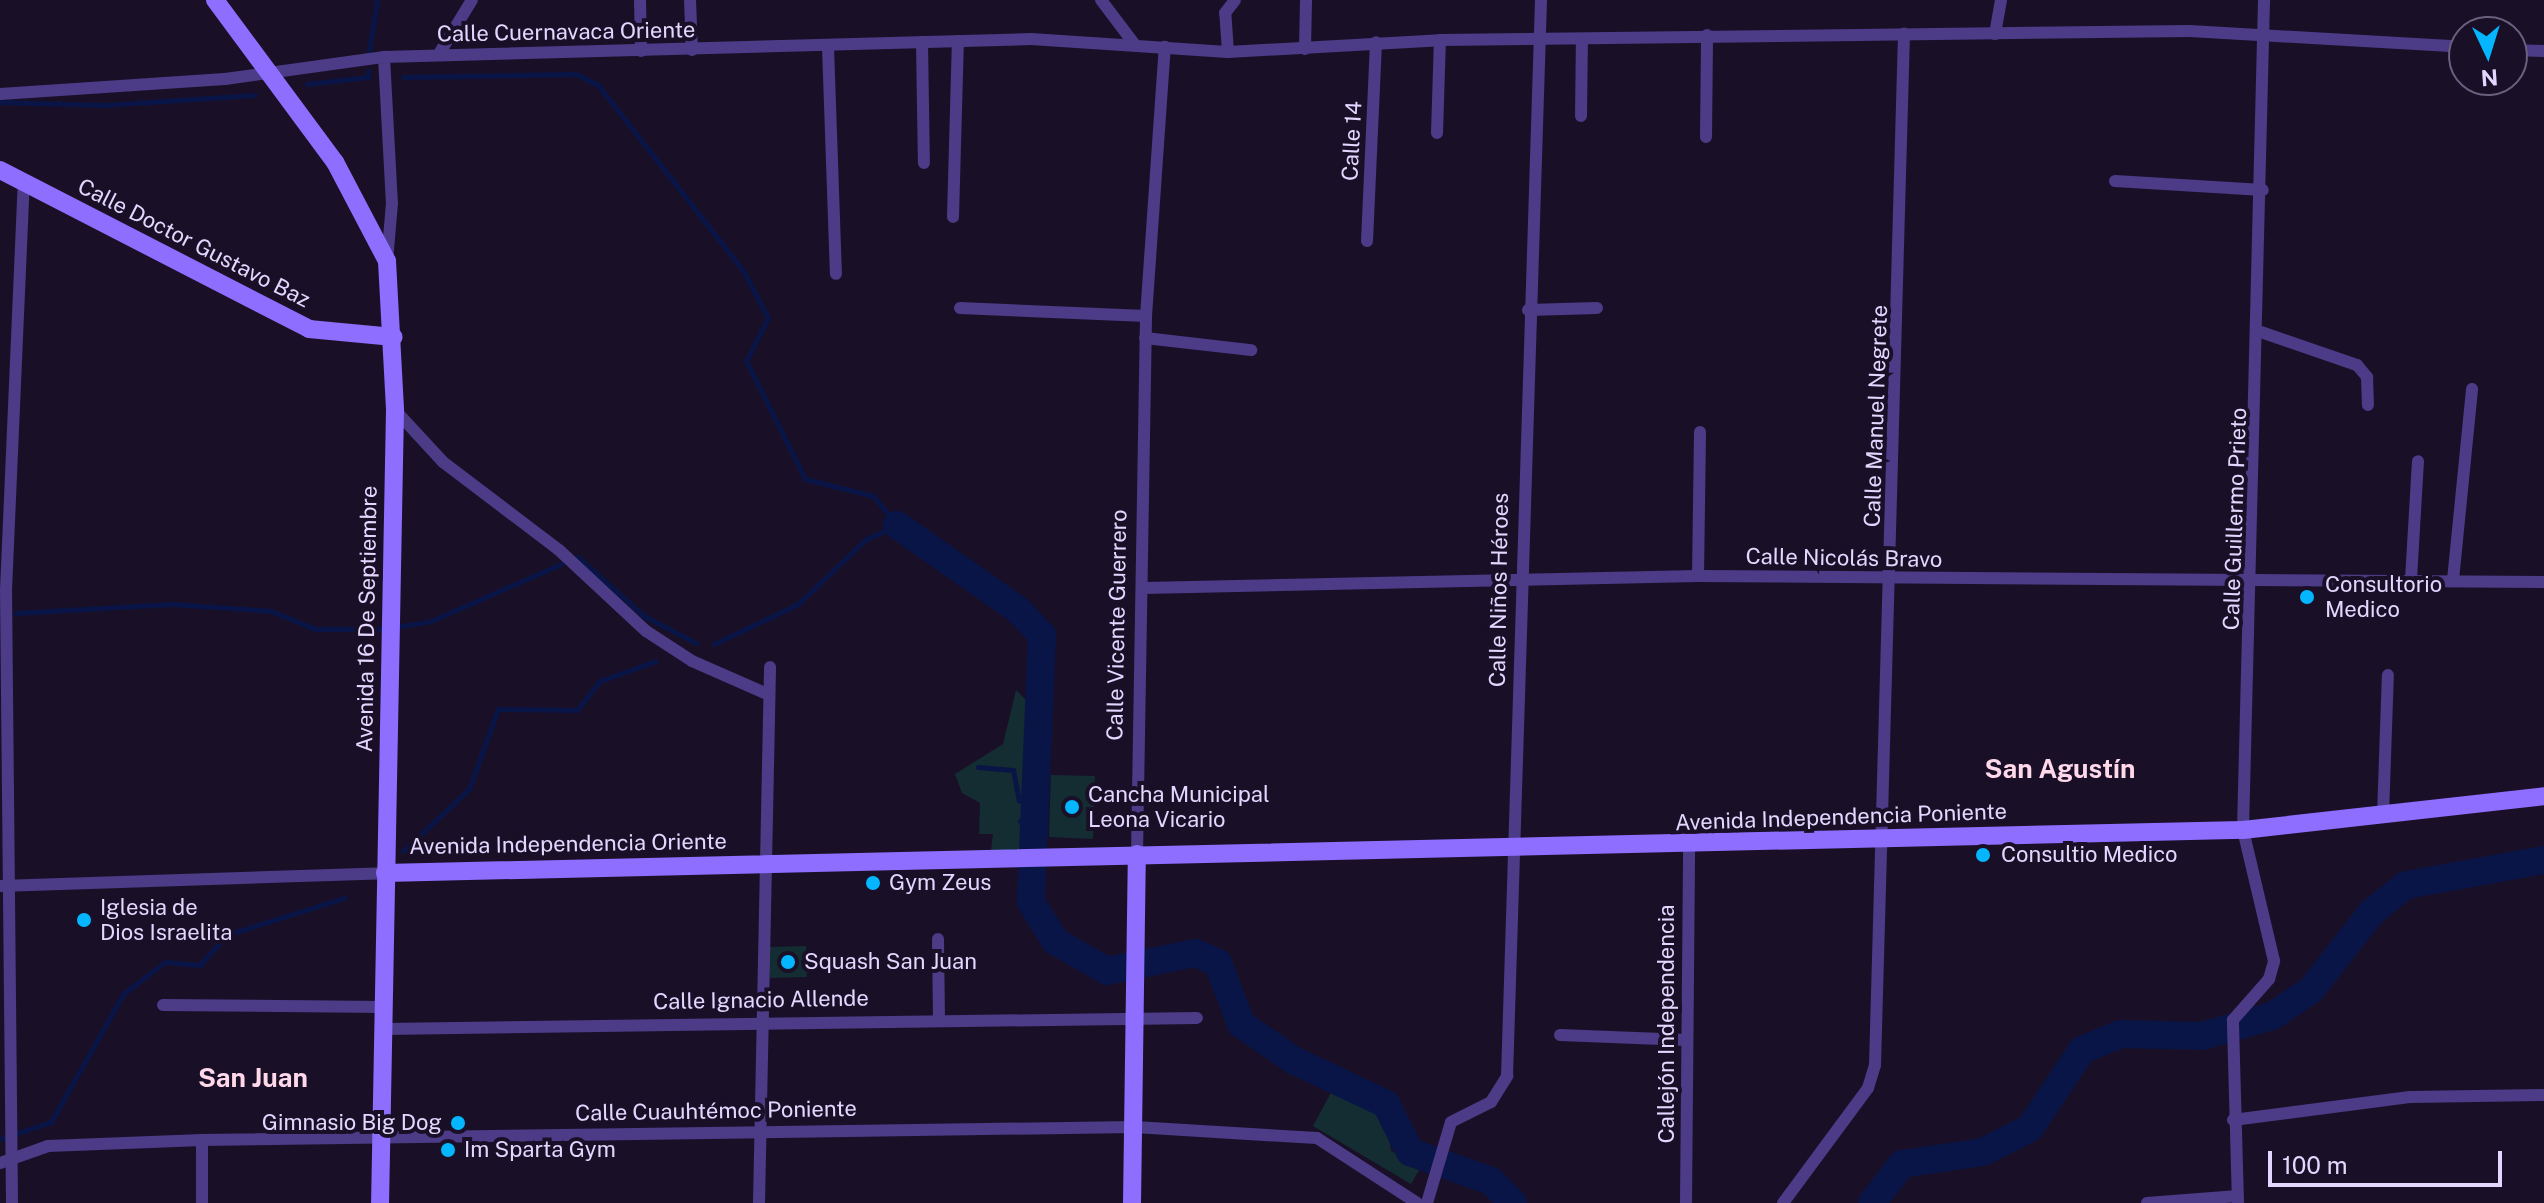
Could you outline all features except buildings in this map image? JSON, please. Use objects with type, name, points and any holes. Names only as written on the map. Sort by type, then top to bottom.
[{"type":"main road","name":"Avenida 16 De Septiembre","points":[[215,0],[335,162],[387,261],[394,337],[395,410],[380,1203]]},
{"type":"main road","name":"Calle Doctor Gustavo Baz","points":[[0,170],[309,329],[394,337]]},
{"type":"main road","name":"Avenida Independencia Poniente","points":[[1137,854],[1515,845],[1689,846],[2243,830],[2544,796]]},
{"type":"main road","name":"Avenida Independencia Oriente","points":[[385,873],[1023,853],[1137,854]]},
{"type":"main road","name":"Calle Vicente Guerrero","points":[[1132,1203],[1141,971],[1137,854]]},
{"type":"street","points":[[439,54],[472,0]]},
{"type":"street","points":[[640,0],[641,51]]},
{"type":"street","points":[[690,0],[692,50]]},
{"type":"street","points":[[1101,0],[1135,45]]},
{"type":"street","points":[[1228,52],[1225,13],[1235,0]]},
{"type":"street","points":[[1305,49],[1306,0]]},
{"type":"street","name":"Calle Niños Héroes","points":[[1427,1203],[1440,1148],[1451,1122],[1491,1102],[1505,1084],[1515,845],[1528,310],[1541,0]]},
{"type":"street","points":[[1995,34],[2001,0]]},
{"type":"street","name":"Calle Guillermo Prieto","points":[[2233,1120],[2233,1020],[2273,971],[2243,830],[2261,332],[2264,0]]},
{"type":"street","name":"Calle Cuernavaca Oriente","points":[[0,94],[268,72],[384,57],[958,41],[1135,45],[1228,52],[1440,40],[1904,33],[2265,32],[2448,46]]},
{"type":"street","name":"Calle Manuel Negrete","points":[[1783,1203],[1873,1077],[1904,33]]},
{"type":"street","points":[[1706,137],[1707,35]]},
{"type":"street","points":[[1581,116],[1582,39]]},
{"type":"street","points":[[1437,133],[1440,40]]},
{"type":"street","points":[[953,217],[958,41]]},
{"type":"street","points":[[922,42],[924,163]]},
{"type":"street","name":"Calle 14","points":[[1367,241],[1376,42]]},
{"type":"street","points":[[828,47],[836,274]]},
{"type":"street","name":"Calle Vicente Guerrero","points":[[1137,854],[1144,588],[1145,338],[1165,47]]},
{"type":"street","points":[[384,57],[392,203],[387,261]]},
{"type":"street","points":[[12,1203],[13,1128],[4,886],[3,590],[24,181]]},
{"type":"street","points":[[2115,181],[2263,190]]},
{"type":"street","points":[[960,308],[1146,316]]},
{"type":"street","points":[[1528,310],[1597,308]]},
{"type":"street","points":[[2261,332],[2357,365],[2367,377],[2368,405]]},
{"type":"street","points":[[1145,338],[1251,350]]},
{"type":"street","points":[[2453,580],[2472,389]]},
{"type":"street","points":[[395,410],[443,462],[559,550],[646,631],[692,661],[767,694]]},
{"type":"street","points":[[1698,576],[1700,432]]},
{"type":"street","points":[[2411,579],[2418,461]]},
{"type":"street","name":"Calle Nicolás Bravo","points":[[1144,588],[1519,583],[1698,576],[1889,580],[2254,577],[2544,582]]},
{"type":"street","points":[[759,1203],[763,863],[770,667]]},
{"type":"street","points":[[2383,815],[2388,675]]},
{"type":"street","name":"Callejón Independencia","points":[[1686,1203],[1689,846]]},
{"type":"street","name":"Avenida Independencia Oriente","points":[[4,886],[385,873]]},
{"type":"street","points":[[938,939],[939,1017]]},
{"type":"street","points":[[163,1005],[384,1007]]},
{"type":"street","name":"Calle Ignacio Allende","points":[[384,1029],[763,1019],[1197,1018]]},
{"type":"street","points":[[1560,1035],[1687,1040]]},
{"type":"street","points":[[2147,1203],[2238,1200],[2233,1120],[2410,1097],[2544,1095]]},
{"type":"street","name":"Calle Cuauhtémoc Poniente","points":[[0,1163],[13,1150],[48,1146],[202,1140],[760,1128],[1135,1127],[1317,1138],[1417,1203]]},
{"type":"street","points":[[202,1140],[202,1203]]},
{"type":"green space","points":[[1016,690],[1032,706],[1028,850],[991,851],[993,834],[979,834],[980,803],[962,793],[955,774],[1003,744]]},
{"type":"green space","name":"Cancha Municipal Leona Vicario","points":[[1051,775],[1095,776],[1093,839],[1049,837]]},
{"type":"green space","name":"Squash San Juan","points":[[806,946],[807,977],[770,978],[769,947]]},
{"type":"green space","points":[[1333,1089],[1367,1100],[1386,1117],[1391,1151],[1421,1167],[1411,1184],[1313,1126]]},
{"type":"waterway","points":[[368,57],[377,0]]},
{"type":"waterway","points":[[307,84],[368,77],[368,71]]},
{"type":"waterway","points":[[403,77],[576,74],[598,85],[744,272],[768,318],[746,361],[805,479],[873,496],[897,525],[865,540],[798,604],[714,644]]},
{"type":"waterway","points":[[0,102],[104,105],[255,95]]},
{"type":"waterway","points":[[897,525],[1017,609],[1042,635],[1031,902],[1055,941],[1107,971],[1195,953],[1218,963],[1241,1024],[1293,1060],[1386,1104],[1410,1152],[1491,1181],[1513,1203]]},
{"type":"waterway","points":[[578,557],[644,616],[696,643]]},
{"type":"waterway","points":[[395,627],[431,621],[561,564]]},
{"type":"waterway","points":[[16,613],[172,604],[271,611],[315,629],[385,629]]},
{"type":"waterway","points":[[403,851],[469,789],[498,709],[577,710],[600,681],[656,661]]},
{"type":"waterway","points":[[978,767],[1013,770],[1019,800]]},
{"type":"waterway","points":[[1020,821],[1032,830]]},
{"type":"waterway","points":[[1872,1203],[1902,1164],[1983,1152],[2030,1128],[2082,1050],[2121,1034],[2202,1036],[2272,1016],[2311,990],[2372,912],[2406,885],[2544,860]]},
{"type":"waterway","points":[[0,1139],[51,1122],[123,994],[165,962],[200,965],[226,935],[344,898]]},
{"type":"place","name":"Consultorio Medico","points":[[2307,597]]},
{"type":"place","name":"Cancha Municipal Leona Vicario","points":[[1072,807]]},
{"type":"place","name":"Consultio Medico","points":[[1983,855]]},
{"type":"place","name":"Gym Zeus","points":[[873,883]]},
{"type":"place","name":"Iglesia de Dios Israelita","points":[[84,920]]},
{"type":"place","name":"Squash San Juan","points":[[788,962]]},
{"type":"place","name":"Gimnasio Big Dog","points":[[458,1123]]},
{"type":"place","name":"Im Sparta Gym","points":[[448,1150]]},
{"type":"district","name":"San Agustín","points":[[2060,769]]},
{"type":"district","name":"San Juan","points":[[253,1078]]}]
